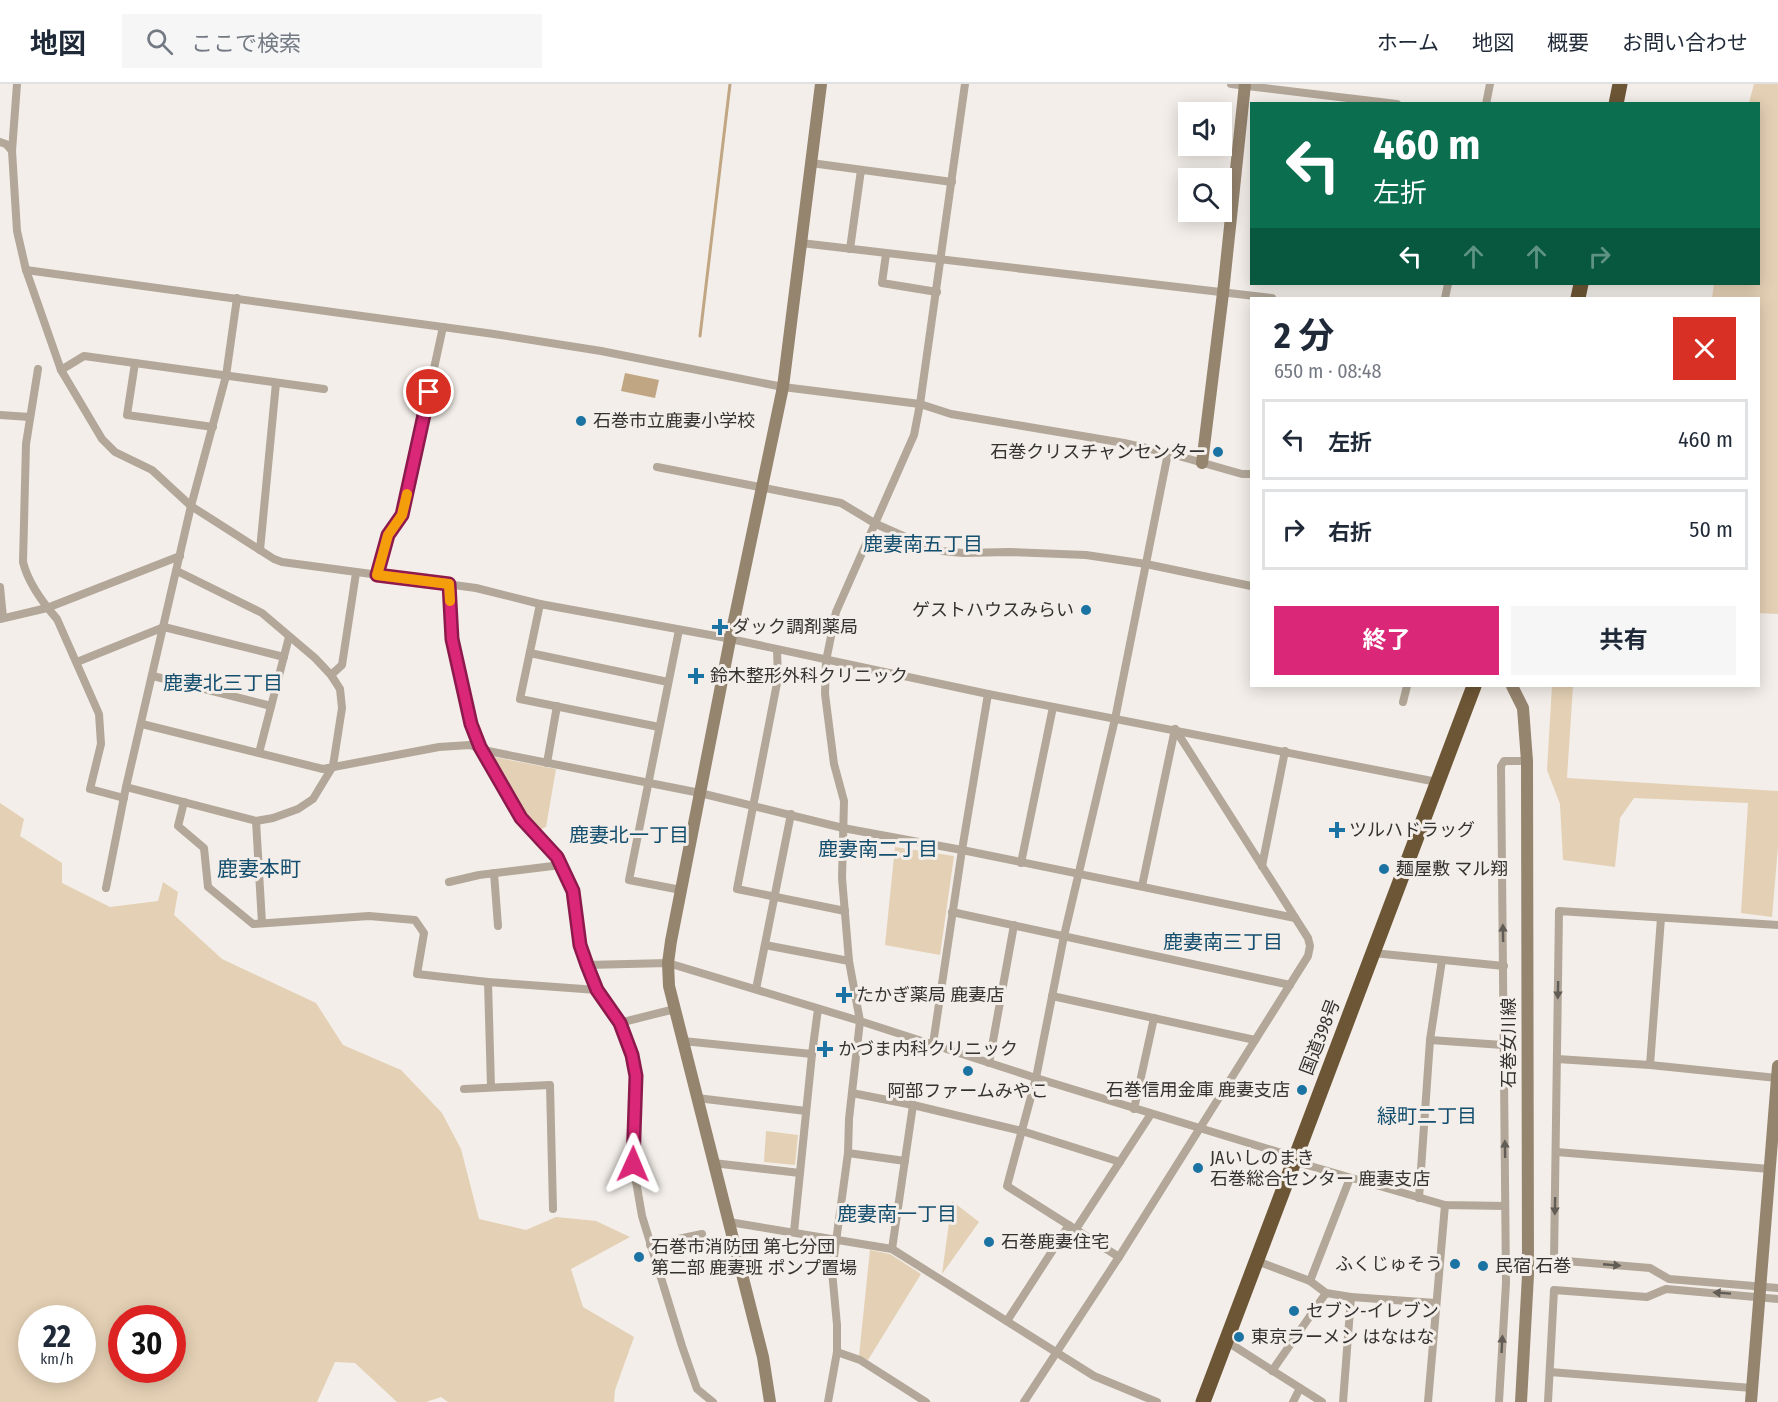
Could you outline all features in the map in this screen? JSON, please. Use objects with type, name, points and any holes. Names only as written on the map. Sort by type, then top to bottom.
[{"type":"highway","points":[[1616,102],[1620,84]]},
{"type":"highway","name":"国道398号","points":[[1203,1402],[1474,687]]},
{"type":"street","points":[[17,84],[12,151],[17,231],[26,270],[61,370],[102,439],[115,452],[152,470],[191,506],[282,562],[476,588],[540,604],[1437,782]]},
{"type":"street","points":[[770,1402],[763,1357],[669,986],[668,963],[730,640],[783,387],[821,84]]},
{"type":"street","points":[[828,1402],[837,1353],[832,1271],[848,1153],[860,1021],[849,961],[844,911],[842,878],[844,801],[834,764],[825,694],[826,661],[836,612],[914,435],[937,292],[965,84]]},
{"type":"street","points":[[1231,84],[1382,102]]},
{"type":"street","points":[[1486,102],[1490,84]]},
{"type":"street","points":[[1202,463],[1245,85]]},
{"type":"street","points":[[0,142],[6,144],[12,151]]},
{"type":"street","points":[[811,163],[952,182]]},
{"type":"street","points":[[850,249],[861,170]]},
{"type":"street","points":[[801,243],[1262,297]]},
{"type":"street","points":[[886,254],[882,284],[937,292]]},
{"type":"street","points":[[26,270],[443,327],[601,351],[783,387],[920,404],[951,414],[1124,443],[1242,474],[1250,474]]},
{"type":"street","points":[[106,888],[126,787],[191,506],[226,376],[237,298]]},
{"type":"street","points":[[377,575],[388,535],[402,515],[443,327]]},
{"type":"street","points":[[61,370],[84,356],[324,389]]},
{"type":"street","points":[[135,363],[127,415],[213,427]]},
{"type":"street","points":[[38,369],[26,444],[23,562],[25,571],[47,608],[57,619],[99,714],[101,744],[90,789],[124,798]]},
{"type":"street","points":[[260,550],[276,383]]},
{"type":"street","points":[[0,415],[30,417]]},
{"type":"street","points":[[1119,1257],[1008,1186],[1036,1078],[1064,936],[1115,719],[1168,453]]},
{"type":"street","points":[[657,467],[841,503],[876,524],[942,551],[1086,555],[1146,564],[1250,586]]},
{"type":"street","points":[[0,587],[2,619],[47,608],[180,556]]},
{"type":"street","points":[[126,787],[256,821],[298,809],[313,799],[333,766],[342,708],[340,689],[331,675],[315,658],[262,613],[177,571]]},
{"type":"street","points":[[331,675],[342,665],[356,573]]},
{"type":"street","points":[[449,584],[452,639],[471,724],[480,747],[521,818],[557,857],[561,865],[573,891],[580,945],[587,965],[597,990],[620,1023],[632,1055],[636,1076],[633,1164],[642,1216],[697,1389],[713,1402]]},
{"type":"street","points":[[540,604],[520,699],[659,727]]},
{"type":"street","points":[[77,662],[164,627],[284,657]]},
{"type":"street","points":[[678,630],[629,880],[681,890]]},
{"type":"street","points":[[259,753],[289,637]]},
{"type":"street","points":[[777,650],[778,678],[737,889],[844,911]]},
{"type":"street","points":[[530,653],[669,681]]},
{"type":"street","points":[[153,676],[272,706]]},
{"type":"street","points":[[1403,702],[1407,687]]},
{"type":"street","points":[[1502,687],[1514,700],[1525,721]]},
{"type":"street","name":"石巻女川線","points":[[1512,687],[1523,708],[1527,761],[1528,1275],[1521,1402]]},
{"type":"street","points":[[933,1044],[988,694]]},
{"type":"street","points":[[547,763],[557,706]]},
{"type":"street","points":[[1021,863],[1053,706]]},
{"type":"street","points":[[142,724],[323,768],[439,747],[470,744],[488,752],[700,793],[843,828],[1295,918]]},
{"type":"street","points":[[1024,1402],[1119,1257],[1308,956],[1310,946],[1308,938],[1175,729]]},
{"type":"street","points":[[1142,886],[1175,729]]},
{"type":"street","points":[[1262,866],[1285,752]]},
{"type":"street","points":[[1499,1402],[1506,1283],[1501,766],[1504,761],[1527,761]]},
{"type":"street","points":[[184,802],[177,826],[204,849],[208,887],[253,924],[360,916],[415,920],[424,933],[417,974],[597,990]]},
{"type":"street","points":[[756,989],[791,814]]},
{"type":"street","points":[[256,821],[262,923]]},
{"type":"street","points":[[449,882],[495,873],[561,865]]},
{"type":"street","points":[[495,873],[498,926]]},
{"type":"street","points":[[1778,926],[1559,911],[1554,1260],[1650,1268],[1669,1279],[1760,1291],[1778,1299]]},
{"type":"street","points":[[952,912],[1290,985]]},
{"type":"street","points":[[1650,1065],[1660,918]]},
{"type":"street","points":[[989,1063],[1014,925]]},
{"type":"street","points":[[765,945],[849,961]]},
{"type":"street","points":[[1372,953],[1504,966]]},
{"type":"street","points":[[1419,1198],[1430,1040],[1442,960]]},
{"type":"street","points":[[587,965],[668,963],[860,1021],[1134,1109],[1200,1127],[1288,1155],[1294,1161],[1350,1178],[1445,1205],[1505,1206]]},
{"type":"street","points":[[488,982],[491,1088]]},
{"type":"street","points":[[1052,996],[1255,1040]]},
{"type":"street","points":[[620,1023],[675,1009]]},
{"type":"street","points":[[794,1232],[818,1009]]},
{"type":"street","points":[[1134,1109],[1154,1018]]},
{"type":"street","points":[[1430,1040],[1503,1045]]},
{"type":"street","points":[[683,1041],[812,1054]]},
{"type":"street","points":[[1557,1059],[1778,1072],[1751,1402]]},
{"type":"street","points":[[464,1089],[550,1085],[553,1209]]},
{"type":"street","points":[[852,1093],[1022,1131],[1120,1162]]},
{"type":"street","points":[[697,1098],[806,1111]]},
{"type":"street","points":[[892,1249],[913,1105]]},
{"type":"street","points":[[1006,1321],[1120,1162],[1151,1114]]},
{"type":"street","points":[[1556,1152],[1770,1169]]},
{"type":"street","points":[[848,1153],[904,1161]]},
{"type":"street","points":[[713,1162],[800,1173]]},
{"type":"street","points":[[1310,1281],[1350,1178]]},
{"type":"street","points":[[1428,1402],[1445,1205]]},
{"type":"street","points":[[729,1222],[892,1249],[1094,1376],[1157,1402]]},
{"type":"street","points":[[650,1245],[702,1234]]},
{"type":"street","points":[[1257,1261],[1310,1281],[1326,1293],[1436,1303]]},
{"type":"street","points":[[1548,1402],[1554,1290],[1647,1297],[1666,1289],[1760,1291],[1778,1288]]},
{"type":"street","points":[[1272,1371],[1326,1293]]},
{"type":"street","points":[[1343,1402],[1351,1297]]},
{"type":"street","points":[[1226,1341],[1322,1402]]},
{"type":"street","points":[[837,1353],[860,1360],[926,1402]]},
{"type":"street","points":[[1550,1372],[1752,1388]]},
{"type":"street","points":[[1293,1402],[1300,1388]]},
{"type":"shaded area","points":[[1754,84],[1778,84],[1778,614],[1760,613],[1760,297],[1712,297],[1714,285],[1760,285],[1760,102],[1749,102]]},
{"type":"shaded area","points":[[625,373],[659,380],[655,398],[621,391]]},
{"type":"shaded area","points":[[1552,687],[1573,687],[1567,778],[1778,791],[1778,847],[1772,917],[1741,913],[1748,803],[1634,798],[1620,818],[1615,867],[1563,860],[1560,804],[1547,770]]},
{"type":"shaded area","points":[[489,756],[556,769],[546,827],[539,830],[515,799]]},
{"type":"shaded area","points":[[0,803],[24,819],[20,836],[62,863],[62,883],[110,907],[158,901],[163,882],[178,892],[174,915],[222,959],[316,1003],[343,1045],[401,1070],[442,1113],[461,1149],[479,1219],[526,1230],[556,1217],[596,1221],[630,1237],[571,1269],[583,1307],[634,1337],[615,1390],[614,1402],[448,1402],[441,1397],[426,1402],[397,1402],[355,1363],[335,1362],[317,1402],[0,1402]]},
{"type":"shaded area","points":[[895,847],[954,856],[940,955],[885,945]]},
{"type":"shaded area","points":[[766,1131],[798,1135],[795,1165],[764,1162]]},
{"type":"shaded area","points":[[952,1201],[979,1222],[942,1274]]},
{"type":"shaded area","points":[[870,1250],[890,1254],[921,1274],[868,1360],[859,1356]]},
{"type":"waterway","points":[[700,336],[730,84]]},
{"type":"slow traffic","points":[[407,494],[402,515],[388,535],[377,575],[449,584],[450,601]]},
{"type":"place","name":"石巻市立鹿妻小学校","points":[[581,421]]},
{"type":"place","name":"石巻クリスチャンセンター","points":[[1218,452]]},
{"type":"place","name":"ゲストハウスみらい","points":[[1086,610]]},
{"type":"place","name":"ダック調剤薬局","points":[[720,627]]},
{"type":"place","name":"鈴木整形外科クリニック","points":[[696,676]]},
{"type":"place","name":"ツルハドラッグ","points":[[1337,830]]},
{"type":"place","name":"麺屋敷 マル翔","points":[[1384,869]]},
{"type":"place","name":"たかぎ薬局 鹿妻店","points":[[844,995]]},
{"type":"place","name":"かづま内科クリニック","points":[[825,1049]]},
{"type":"place","name":"阿部ファームみやこ","points":[[968,1071]]},
{"type":"place","name":"石巻信用金庫 鹿妻支店","points":[[1302,1090]]},
{"type":"place","name":"JAいしのまき 石巻総合センター 鹿妻支店","points":[[1198,1168]]},
{"type":"place","name":"石巻鹿妻住宅","points":[[989,1242]]},
{"type":"place","name":"石巻市消防団 第七分団 第二部 鹿妻班 ポンプ置場","points":[[639,1257]]},
{"type":"place","name":"ふくじゅそう","points":[[1455,1264]]},
{"type":"place","name":"民宿 石巻","points":[[1483,1266]]},
{"type":"place","name":"セブン-イレブン","points":[[1294,1311]]},
{"type":"place","name":"東京ラーメン はなはな","points":[[1239,1337]]},
{"type":"district","name":"鹿妻南五丁目","points":[[923,544]]},
{"type":"district","name":"鹿妻北三丁目","points":[[223,683]]},
{"type":"district","name":"鹿妻北一丁目","points":[[629,835]]},
{"type":"district","name":"鹿妻南二丁目","points":[[878,849]]},
{"type":"district","name":"鹿妻本町","points":[[259,869]]},
{"type":"district","name":"鹿妻南三丁目","points":[[1223,942]]},
{"type":"district","name":"緑町二丁目","points":[[1427,1116]]},
{"type":"district","name":"鹿妻南一丁目","points":[[897,1214]]},
{"type":"route","points":[[429,392],[402,515],[388,535],[377,575],[449,584],[452,639],[471,724],[480,747],[521,818],[557,857],[561,865],[573,891],[580,945],[587,965],[597,990],[620,1023],[632,1055],[636,1076],[633,1164]]}]
